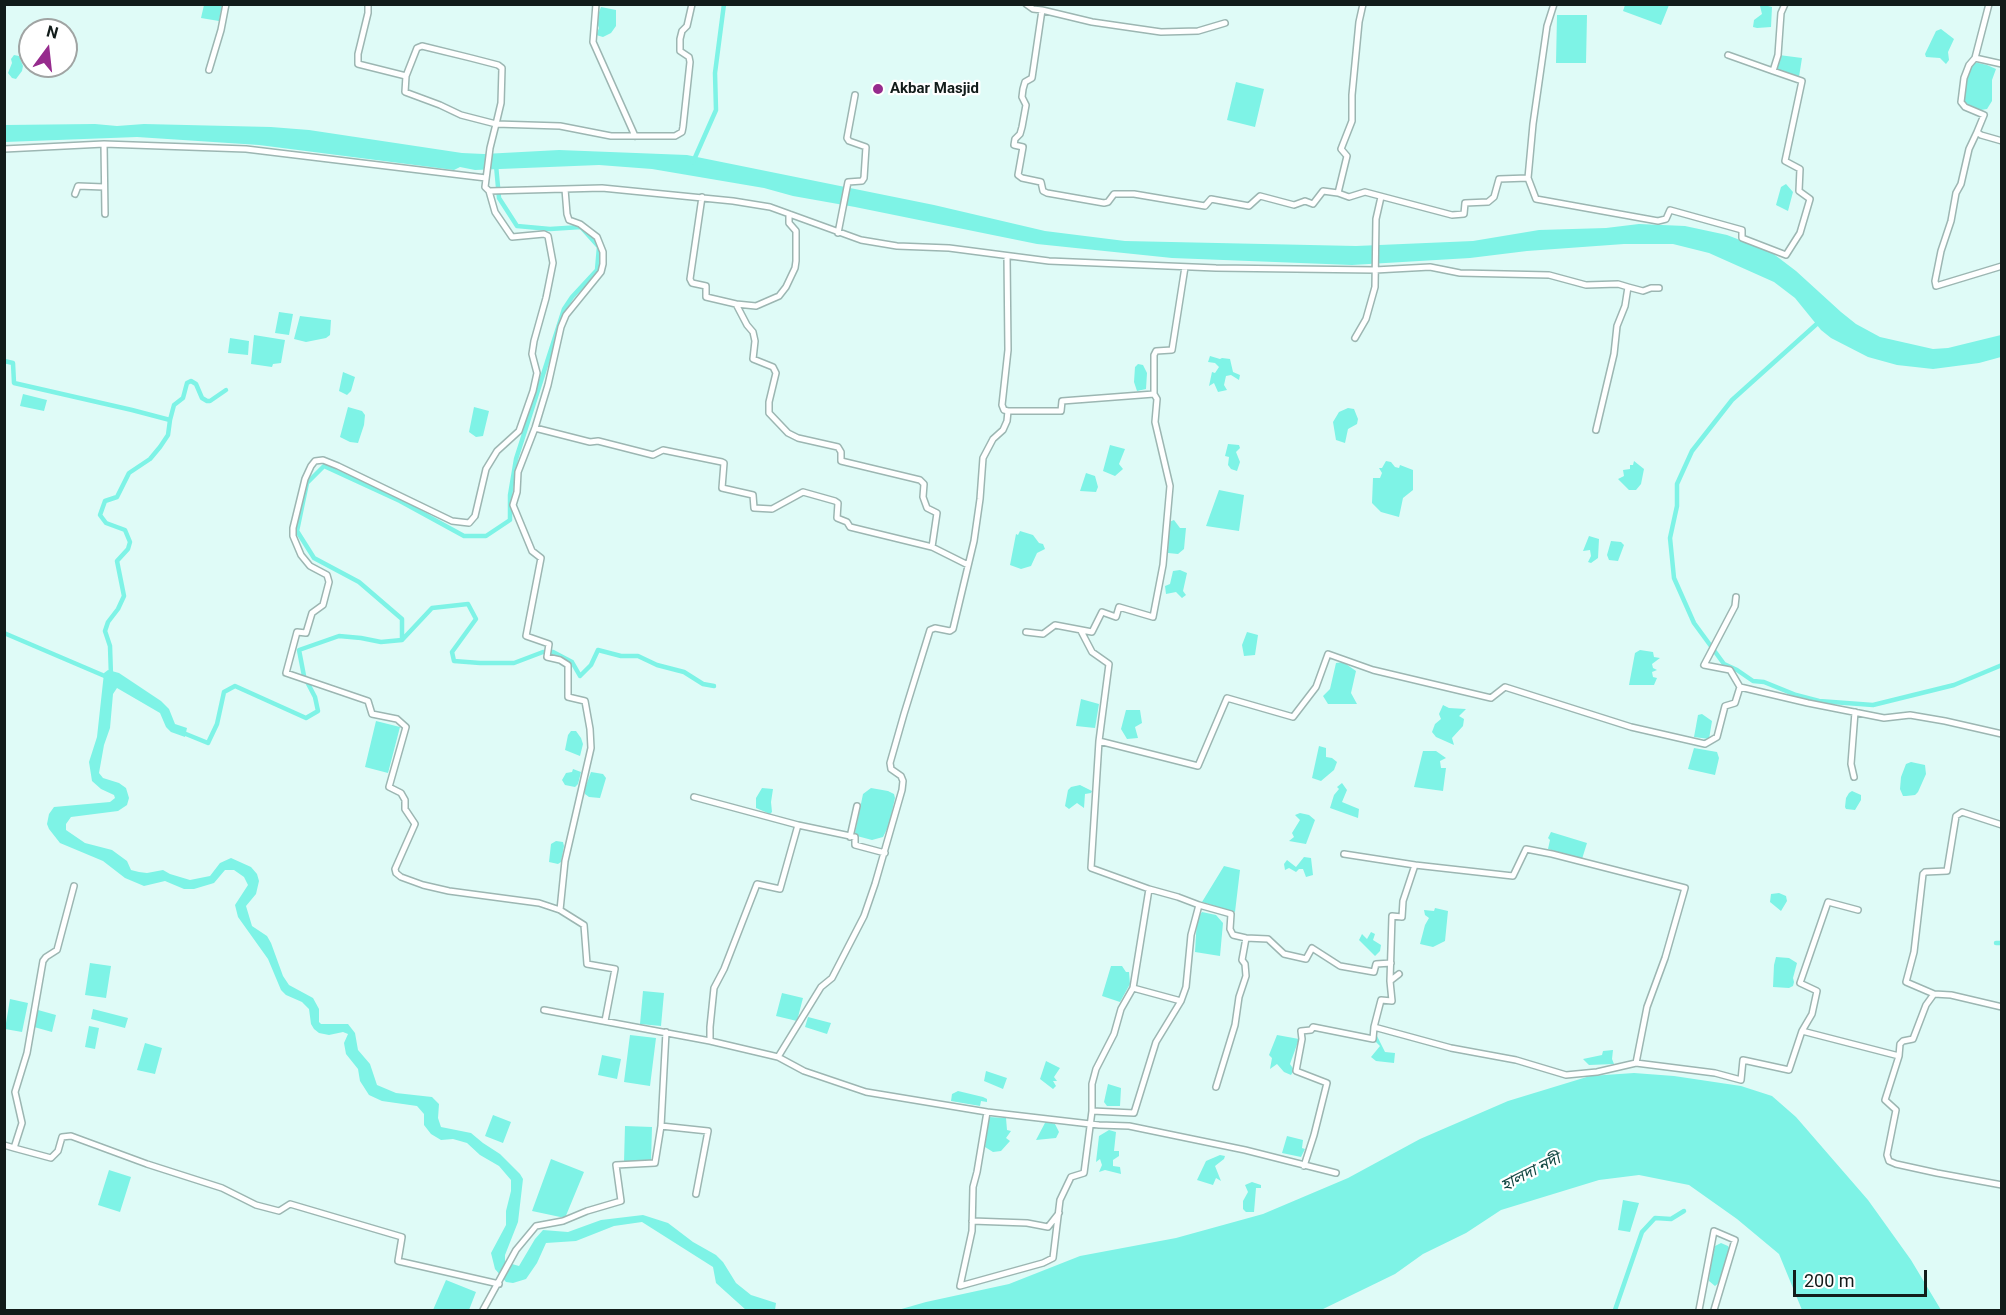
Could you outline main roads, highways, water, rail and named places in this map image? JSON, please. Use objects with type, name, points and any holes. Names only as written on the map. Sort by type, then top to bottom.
[{"type":"water","points":[[204,5],[222,5],[219,21],[201,18]]},
{"type":"water","points":[[1625,5],[1669,5],[1661,25],[1623,11]]},
{"type":"water","points":[[1760,6],[1772,7],[1771,27],[1753,27],[1754,20],[1762,14]]},
{"type":"water","points":[[601,7],[616,10],[616,26],[611,33],[603,37],[596,35],[599,28],[596,20]]},
{"type":"water","points":[[1557,15],[1587,15],[1586,63],[1556,63]]},
{"type":"water","points":[[1941,29],[1954,39],[1946,64],[1940,58],[1926,57],[1925,54],[1936,31]]},
{"type":"water","points":[[14,55],[18,56],[16,79],[8,73],[12,63],[11,59]]},
{"type":"water","points":[[1779,55],[1802,58],[1799,77],[1776,70]]},
{"type":"water","points":[[1974,62],[1996,69],[1992,80],[1992,101],[1987,109],[1981,110],[1964,104],[1963,95],[1968,70]]},
{"type":"water","points":[[1236,82],[1264,89],[1255,127],[1227,120]]},
{"type":"water","points":[[5,125],[271,127],[309,130],[462,153],[559,150],[687,155],[934,205],[1045,231],[1125,241],[1356,246],[1473,241],[1539,230],[1606,228],[1639,224],[1685,226],[1727,235],[1771,252],[1856,324],[1880,337],[1933,349],[1948,348],[2001,335],[2001,357],[1979,363],[1933,369],[1897,365],[1868,357],[1831,338],[1821,330],[1795,298],[1774,282],[1709,253],[1673,244],[1624,244],[1527,251],[1470,258],[1352,265],[1172,258],[1037,244],[793,196],[764,188],[652,169],[599,165],[475,170],[460,167],[454,170],[259,145],[137,137],[5,142]]},
{"type":"water","points":[[1786,184],[1793,192],[1788,211],[1776,205],[1781,187]]},
{"type":"water","points":[[279,312],[293,314],[289,335],[275,333]]},
{"type":"water","points":[[300,316],[331,320],[330,335],[306,342],[294,339]]},
{"type":"water","points":[[254,335],[285,340],[281,363],[273,364],[272,367],[251,364]]},
{"type":"water","points":[[230,338],[249,341],[248,355],[228,353]]},
{"type":"water","points":[[1210,356],[1230,359],[1233,372],[1240,375],[1239,380],[1231,375],[1226,376],[1224,385],[1227,390],[1218,392],[1214,383],[1209,386],[1212,372],[1215,373],[1219,367],[1215,363],[1208,362]]},
{"type":"water","points":[[1138,364],[1143,365],[1147,373],[1146,389],[1137,391],[1134,382],[1135,367]]},
{"type":"water","points":[[343,372],[355,377],[351,391],[347,395],[339,391]]},
{"type":"water","points":[[23,394],[47,400],[44,411],[20,406]]},
{"type":"water","points":[[348,407],[362,411],[365,415],[358,443],[340,437]]},
{"type":"water","points":[[474,407],[489,411],[483,436],[476,437],[469,432]]},
{"type":"water","points":[[1348,408],[1354,409],[1358,419],[1357,424],[1348,429],[1345,443],[1336,440],[1333,422],[1339,412]]},
{"type":"water","points":[[1228,444],[1239,445],[1240,448],[1236,452],[1240,462],[1237,471],[1231,469],[1228,465],[1229,457],[1225,456]]},
{"type":"water","points":[[1110,445],[1125,449],[1119,464],[1123,469],[1115,476],[1103,471]]},
{"type":"water","points":[[1386,461],[1391,462],[1395,467],[1399,468],[1400,465],[1413,470],[1413,490],[1403,498],[1399,517],[1381,512],[1372,503],[1373,478],[1380,478],[1382,473],[1379,468],[1382,468]]},
{"type":"water","points":[[1634,461],[1644,469],[1641,484],[1636,490],[1629,490],[1618,479],[1624,476],[1623,470],[1630,469]]},
{"type":"water","points":[[1086,473],[1095,476],[1098,487],[1096,492],[1080,491]]},
{"type":"water","points":[[1219,490],[1244,495],[1239,531],[1206,526]]},
{"type":"water","points":[[1174,520],[1180,528],[1186,528],[1184,549],[1178,554],[1168,553],[1169,522]]},
{"type":"water","points":[[1020,531],[1033,535],[1045,549],[1037,553],[1031,566],[1021,569],[1010,565],[1016,534],[1018,535]]},
{"type":"water","points":[[1589,536],[1599,539],[1598,558],[1591,563],[1588,562],[1591,556],[1590,550],[1583,551]]},
{"type":"water","points":[[1611,541],[1621,542],[1624,545],[1618,561],[1609,560],[1607,555]]},
{"type":"water","points":[[1180,570],[1187,573],[1183,591],[1186,595],[1182,598],[1176,592],[1166,594],[1165,586],[1170,584],[1173,571]]},
{"type":"water","points":[[1247,632],[1258,635],[1255,655],[1244,656],[1242,645]]},
{"type":"water","points":[[1640,650],[1653,652],[1654,657],[1660,658],[1652,664],[1657,670],[1652,672],[1653,677],[1657,678],[1654,685],[1629,685],[1635,653]]},
{"type":"water","points":[[1343,662],[1356,671],[1351,693],[1357,704],[1328,704],[1323,696],[1330,689],[1336,663]]},
{"type":"water","points":[[108,670],[119,673],[161,701],[169,709],[175,724],[187,728],[185,737],[171,732],[166,727],[160,713],[117,688],[113,694],[110,728],[99,773],[103,778],[126,788],[129,798],[127,805],[118,811],[71,817],[66,824],[66,830],[85,843],[112,850],[127,861],[131,870],[139,872],[163,870],[190,880],[210,876],[220,863],[231,858],[251,867],[259,881],[256,894],[246,906],[252,926],[267,936],[289,985],[313,998],[319,1009],[319,1022],[321,1024],[348,1024],[355,1033],[358,1050],[370,1064],[377,1085],[396,1093],[432,1097],[439,1104],[438,1118],[441,1127],[471,1133],[500,1154],[520,1174],[523,1179],[518,1222],[505,1255],[505,1262],[519,1266],[543,1230],[568,1232],[601,1220],[643,1215],[668,1223],[693,1242],[716,1255],[736,1283],[751,1295],[776,1303],[775,1310],[746,1310],[716,1283],[713,1267],[642,1222],[614,1226],[576,1241],[546,1243],[537,1263],[526,1279],[513,1283],[506,1282],[495,1269],[491,1253],[506,1225],[511,1180],[499,1166],[480,1155],[467,1143],[453,1139],[441,1140],[431,1134],[424,1125],[424,1114],[417,1106],[382,1101],[369,1095],[360,1081],[358,1069],[346,1054],[344,1043],[348,1034],[343,1032],[329,1035],[319,1033],[314,1029],[309,1009],[302,1002],[286,995],[281,990],[268,959],[238,917],[235,905],[248,885],[244,877],[234,870],[225,870],[214,883],[194,889],[184,889],[165,881],[144,886],[125,878],[103,861],[60,843],[49,829],[47,824],[49,814],[54,807],[110,802],[115,798],[114,795],[101,789],[92,781],[89,762],[97,737],[104,673]]},
{"type":"water","points":[[1081,699],[1099,704],[1095,728],[1076,726]]},
{"type":"water","points":[[1443,705],[1449,708],[1466,709],[1459,716],[1464,719],[1463,726],[1452,738],[1454,745],[1436,737],[1432,732],[1435,724],[1441,719],[1439,714]]},
{"type":"water","points":[[1126,710],[1140,710],[1142,723],[1135,727],[1138,738],[1127,739],[1121,729]]},
{"type":"water","points":[[1702,714],[1712,721],[1709,739],[1694,737],[1698,715]]},
{"type":"water","points":[[376,721],[400,727],[388,773],[365,767]]},
{"type":"water","points":[[571,731],[576,731],[581,738],[583,744],[580,756],[565,750]]},
{"type":"water","points":[[1319,746],[1326,748],[1326,757],[1337,762],[1334,770],[1321,781],[1312,778]]},
{"type":"water","points":[[1694,748],[1717,752],[1719,758],[1715,775],[1688,769]]},
{"type":"water","points":[[1423,751],[1436,751],[1446,758],[1440,761],[1441,768],[1446,768],[1443,791],[1414,787]]},
{"type":"water","points":[[1911,762],[1925,765],[1926,774],[1915,795],[1903,796],[1900,789],[1901,777],[1906,764]]},
{"type":"water","points":[[573,769],[581,772],[575,787],[565,785],[562,780],[566,773],[572,772]]},
{"type":"water","points":[[591,772],[603,774],[606,778],[600,798],[589,797],[585,794]]},
{"type":"water","points":[[1342,783],[1347,790],[1342,802],[1359,809],[1358,818],[1330,808],[1334,795],[1339,789],[1337,787]]},
{"type":"water","points":[[1080,785],[1092,791],[1085,794],[1084,808],[1077,803],[1069,809],[1065,806],[1068,790]]},
{"type":"water","points":[[762,788],[773,789],[770,814],[756,808],[756,798]]},
{"type":"water","points":[[871,788],[888,791],[894,794],[895,798],[889,825],[883,837],[872,840],[857,836],[855,833],[863,794]]},
{"type":"water","points":[[1852,791],[1861,795],[1861,800],[1855,810],[1845,807],[1846,798]]},
{"type":"water","points":[[1300,813],[1309,815],[1315,820],[1306,844],[1289,841],[1294,837],[1292,833],[1300,820],[1295,815]]},
{"type":"water","points":[[1551,832],[1587,843],[1582,859],[1548,849],[1550,840],[1548,838]]},
{"type":"water","points":[[556,841],[563,842],[564,846],[561,862],[558,864],[549,862],[551,844]]},
{"type":"water","points":[[1304,857],[1311,858],[1313,875],[1306,877],[1303,869],[1296,872],[1289,868],[1285,870],[1284,864],[1287,860],[1296,867]]},
{"type":"water","points":[[1224,866],[1240,870],[1235,912],[1202,902]]},
{"type":"water","points":[[1779,893],[1786,896],[1787,901],[1781,911],[1770,902],[1771,894]]},
{"type":"water","points":[[1435,908],[1448,911],[1445,941],[1433,947],[1420,944],[1429,918],[1425,915],[1424,910],[1434,911]]},
{"type":"water","points":[[1202,912],[1216,915],[1223,923],[1220,956],[1195,952],[1197,918]]},
{"type":"water","points":[[1371,932],[1375,934],[1373,940],[1381,945],[1380,951],[1375,956],[1359,940],[1362,934],[1367,939]]},
{"type":"water","points":[[1776,957],[1789,958],[1797,963],[1793,986],[1789,988],[1773,987]]},
{"type":"water","points":[[90,963],[111,966],[106,998],[85,995]]},
{"type":"water","points":[[1111,966],[1122,966],[1126,972],[1129,972],[1130,984],[1120,1002],[1102,996]]},
{"type":"water","points":[[643,991],[664,993],[661,1026],[640,1024]]},
{"type":"water","points":[[782,993],[803,998],[797,1021],[776,1016]]},
{"type":"water","points":[[10,999],[28,1003],[22,1032],[5,1029]]},
{"type":"water","points":[[93,1009],[128,1018],[125,1028],[91,1019]]},
{"type":"water","points":[[38,1010],[56,1015],[52,1032],[34,1027]]},
{"type":"water","points":[[808,1017],[831,1023],[827,1034],[805,1027]]},
{"type":"water","points":[[89,1026],[99,1028],[95,1049],[85,1047]]},
{"type":"water","points":[[630,1035],[656,1038],[650,1086],[624,1082]]},
{"type":"water","points":[[1277,1035],[1299,1039],[1290,1064],[1294,1070],[1291,1075],[1284,1072],[1277,1064],[1270,1069],[1272,1058],[1269,1055]]},
{"type":"water","points":[[1377,1036],[1385,1052],[1395,1053],[1394,1063],[1376,1061],[1371,1057],[1380,1046],[1375,1041]]},
{"type":"water","points":[[145,1043],[162,1048],[155,1074],[137,1070]]},
{"type":"water","points":[[1613,1050],[1614,1064],[1589,1065],[1583,1059],[1602,1055],[1603,1051]]},
{"type":"water","points":[[602,1055],[621,1059],[617,1079],[598,1075]]},
{"type":"water","points":[[1046,1061],[1060,1068],[1054,1077],[1057,1081],[1053,1081],[1056,1086],[1053,1089],[1040,1079]]},
{"type":"water","points":[[986,1071],[1007,1078],[1003,1089],[984,1081]]},
{"type":"water","name":"হালদা নদী","points":[[1634,1073],[1674,1076],[1741,1086],[1772,1096],[1796,1117],[1868,1200],[1911,1260],[1941,1310],[1802,1310],[1779,1254],[1737,1219],[1689,1185],[1639,1175],[1599,1180],[1501,1210],[1466,1233],[1423,1254],[1395,1274],[1321,1310],[898,1310],[1009,1284],[1080,1256],[1176,1238],[1263,1214],[1348,1178],[1420,1139],[1508,1101],[1590,1076]]},
{"type":"water","points":[[1108,1084],[1121,1088],[1120,1106],[1107,1106],[1104,1102]]},
{"type":"water","points":[[958,1091],[983,1097],[987,1099],[987,1102],[981,1101],[980,1106],[951,1101],[952,1094]]},
{"type":"water","points":[[493,1115],[511,1122],[503,1143],[485,1136]]},
{"type":"water","points":[[989,1117],[1006,1118],[1007,1130],[1011,1131],[1006,1138],[1010,1141],[1001,1151],[993,1152],[985,1147]]},
{"type":"water","points":[[1046,1121],[1055,1124],[1059,1132],[1056,1138],[1036,1140]]},
{"type":"water","points":[[625,1126],[652,1127],[651,1162],[624,1162]]},
{"type":"water","points":[[1109,1130],[1116,1132],[1114,1151],[1119,1151],[1119,1156],[1113,1160],[1113,1166],[1120,1167],[1121,1174],[1105,1170],[1099,1172],[1102,1165],[1100,1159],[1096,1162],[1099,1136]]},
{"type":"water","points":[[1287,1136],[1303,1140],[1302,1148],[1305,1149],[1301,1157],[1282,1153]]},
{"type":"water","points":[[1220,1155],[1225,1156],[1224,1159],[1215,1166],[1221,1181],[1216,1178],[1213,1185],[1197,1180],[1206,1161]]},
{"type":"water","points":[[551,1159],[584,1172],[565,1218],[532,1211]]},
{"type":"water","points":[[109,1170],[131,1177],[120,1212],[98,1205]]},
{"type":"water","points":[[1252,1182],[1261,1185],[1261,1188],[1256,1188],[1254,1212],[1246,1212],[1243,1209],[1243,1201],[1248,1192],[1245,1185]]},
{"type":"water","points":[[1623,1200],[1639,1203],[1630,1232],[1618,1230]]},
{"type":"water","points":[[1721,1243],[1728,1246],[1730,1250],[1721,1281],[1715,1286],[1709,1281],[1710,1267],[1715,1246]]},
{"type":"water","points":[[446,1280],[476,1292],[469,1310],[433,1310]]},
{"type":"waterway","points":[[693,162],[716,110],[715,73],[724,4]]},
{"type":"waterway","points":[[402,640],[402,619],[359,582],[314,558],[297,531],[307,483],[324,466],[400,501],[464,536],[486,536],[510,520],[510,495],[516,459],[564,309],[597,270],[599,247],[581,227],[550,229],[517,226],[499,198],[496,165]]},
{"type":"waterway","points":[[1820,321],[1732,400],[1692,451],[1677,484],[1677,506],[1670,538],[1674,578],[1694,623],[1724,664],[1753,681],[1764,682],[1796,695],[1819,701],[1873,705],[1954,685],[2002,665]]},
{"type":"waterway","points":[[4,361],[13,363],[14,383],[170,420],[168,435],[160,447],[150,459],[129,473],[117,497],[105,501],[100,515],[106,523],[125,530],[130,542],[128,549],[117,561],[124,596],[105,631],[110,646],[111,676]]},
{"type":"waterway","points":[[170,420],[174,405],[183,398],[187,383],[191,381],[196,384],[202,398],[207,401],[226,390]]},
{"type":"waterway","points":[[181,732],[208,743],[217,724],[224,692],[235,686],[306,718],[318,711],[315,697],[304,676],[299,650],[339,636],[381,642],[402,640],[432,608],[468,604],[476,619],[452,652],[454,661],[514,663],[543,652],[553,652],[572,662],[580,676],[591,665],[598,650],[621,656],[638,656],[657,665],[684,672],[703,684],[714,686]]},
{"type":"waterway","points":[[4,633],[107,677]]},
{"type":"waterway","points":[[1996,943],[2002,943]]},
{"type":"waterway","points":[[1615,1310],[1642,1232],[1655,1218],[1671,1219],[1684,1211]]},
{"type":"place","name":"Akbar Masjid","points":[[878,89]]}]
